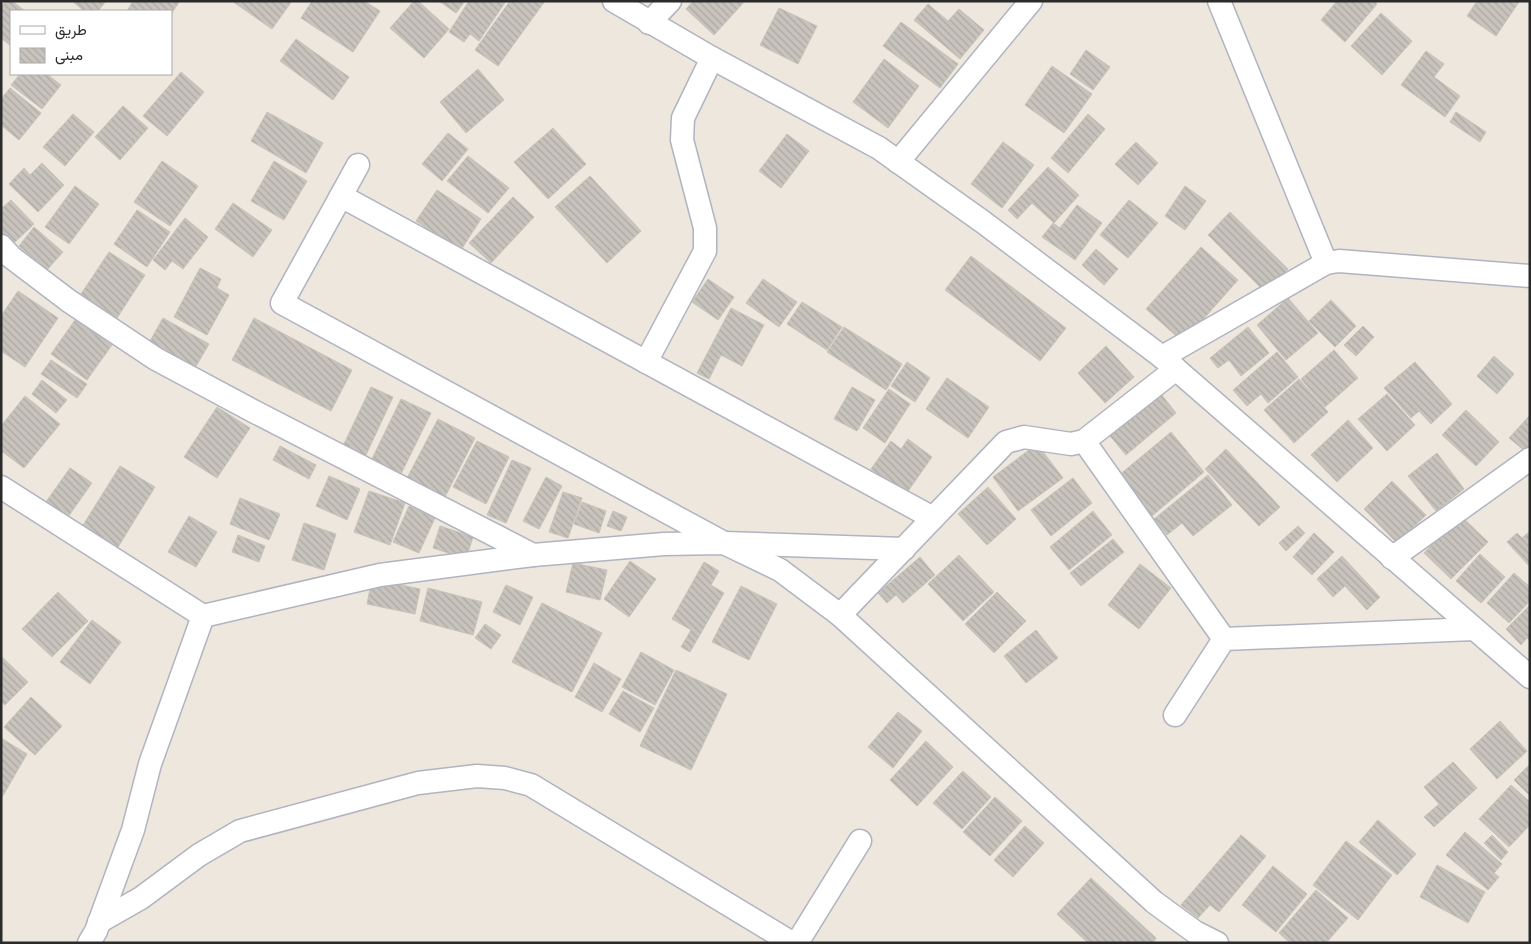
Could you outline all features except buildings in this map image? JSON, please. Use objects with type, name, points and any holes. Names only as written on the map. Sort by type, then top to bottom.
[{"type":"street","points":[[614,1],[649,23],[878,148],[983,222],[1169,363],[1530,677]]},
{"type":"street","points":[[649,23],[670,1]]},
{"type":"street","points":[[898,162],[1031,1]]},
{"type":"street","points":[[1219,1],[1326,263]]},
{"type":"street","points":[[646,362],[705,251],[705,228],[682,140],[683,118],[712,58]]},
{"type":"street","points":[[358,165],[282,303],[724,543],[780,570],[840,615],[1154,902],[1195,932],[1217,943]]},
{"type":"street","points":[[342,196],[933,518]]},
{"type":"street","points":[[1,246],[11,257],[69,301],[156,359],[263,417],[532,555]]},
{"type":"street","points":[[840,615],[1006,442],[1024,437],[1071,444],[1084,441],[1169,363],[1326,263],[1339,261],[1530,276]]},
{"type":"street","points":[[1084,441],[1224,639]]},
{"type":"street","points":[[1392,558],[1530,459]]},
{"type":"street","points":[[1,487],[203,616],[380,575],[532,555],[664,544],[724,543],[904,549]]},
{"type":"street","points":[[89,943],[99,922],[133,830],[150,764],[203,616]]},
{"type":"street","points":[[1224,639],[1474,628]]},
{"type":"street","points":[[1175,715],[1224,639]]},
{"type":"street","points":[[99,922],[141,898],[199,854],[240,831],[418,783],[477,776],[505,778],[531,785],[792,943]]},
{"type":"street","points":[[797,943],[860,841]]}]
